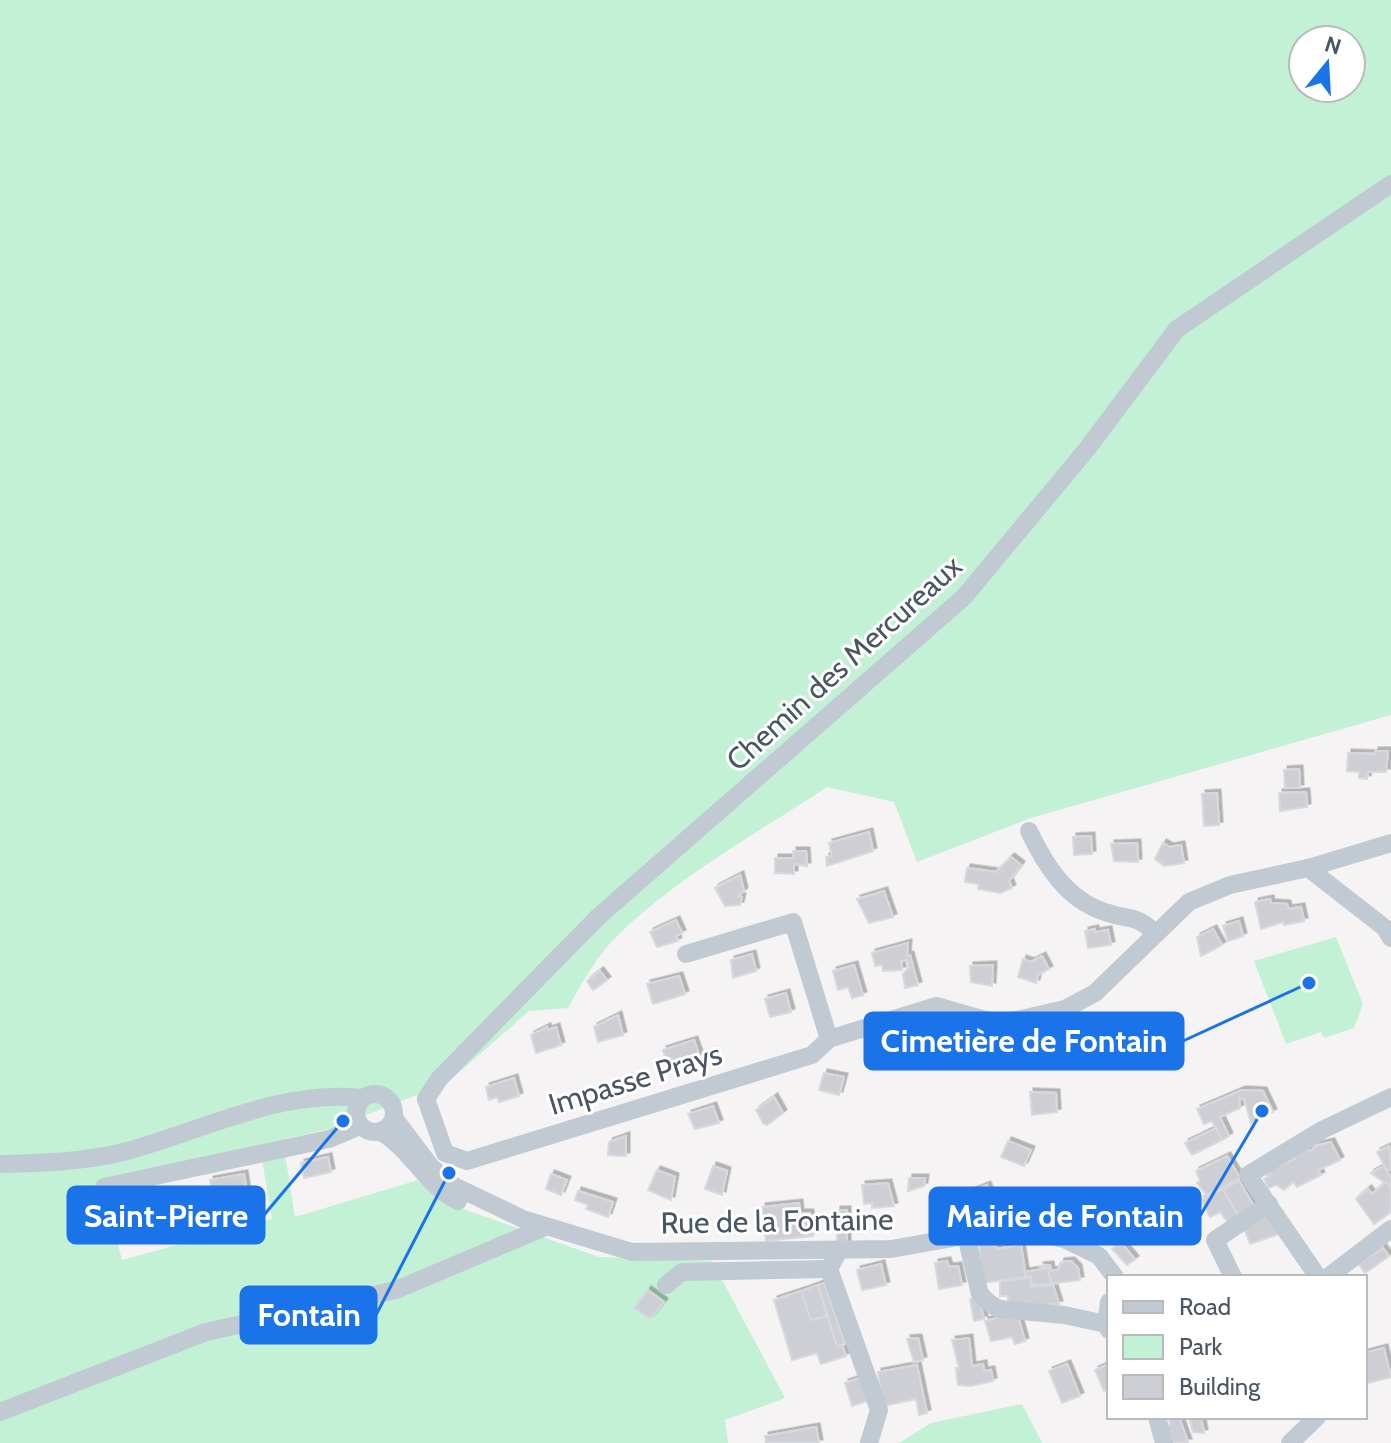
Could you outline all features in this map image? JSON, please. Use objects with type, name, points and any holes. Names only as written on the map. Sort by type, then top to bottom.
[{"type":"street","name":"Chemin des Mercureaux","points":[[426,1099],[446,1071],[598,917],[964,597],[1087,449],[1177,329],[1391,184]]},
{"type":"street","points":[[1029,831],[1060,884],[1105,912],[1139,917],[1156,934],[1189,902],[1216,891],[1252,878],[1308,868],[1391,843]]},
{"type":"street","points":[[1308,868],[1385,928],[1391,938]]},
{"type":"street","points":[[686,954],[793,922],[829,1039]]},
{"type":"street","name":"Impasse Prays","points":[[426,1099],[440,1145],[452,1158],[467,1161],[812,1055],[829,1039],[936,1006],[999,1024],[1065,1009],[1095,993],[1156,934]]},
{"type":"street","points":[[104,1187],[329,1139],[353,1129],[359,1112],[381,1095],[389,1117]]},
{"type":"street","points":[[1317,1275],[1248,1175],[1322,1130],[1391,1097]]},
{"type":"street","points":[[359,1112],[368,1131],[426,1099]]},
{"type":"street","points":[[0,1164],[76,1162],[127,1151],[255,1110],[335,1107],[359,1112]]},
{"type":"street","name":"Rue de la Fontaine","points":[[389,1117],[404,1148],[434,1187],[454,1200],[632,1252],[891,1249],[1024,1229],[1064,1239],[1099,1256],[1113,1275]]},
{"type":"street","points":[[1232,1275],[1215,1240],[1269,1204]]},
{"type":"street","points":[[0,1412],[206,1332],[396,1290],[545,1227]]},
{"type":"street","points":[[1331,1275],[1391,1229]]},
{"type":"street","points":[[966,1236],[980,1294],[989,1303],[999,1309],[1064,1315],[1107,1327]]},
{"type":"street","points":[[838,1252],[829,1269],[879,1410],[869,1443]]},
{"type":"street","points":[[666,1285],[682,1272],[829,1269]]},
{"type":"street","points":[[1158,1419],[1164,1443]]},
{"type":"street","points":[[1290,1443],[1315,1419]]},
{"type":"green space","points":[[0,0],[1391,0],[1391,715],[1031,818],[917,862],[894,802],[827,787],[718,857],[640,915],[602,953],[568,1008],[529,1011],[447,1083],[333,1128],[101,1181],[122,1260],[272,1219],[262,1160],[285,1154],[295,1217],[418,1180],[444,1202],[599,1257],[712,1261],[785,1398],[725,1420],[728,1443],[0,1443]]},
{"type":"green space","points":[[1336,937],[1363,1004],[1354,1028],[1324,1038],[1321,1032],[1286,1044],[1254,961]]},
{"type":"green space","points":[[1022,1404],[1042,1443],[899,1443],[931,1423]]},
{"type":"building","points":[[1375,751],[1388,751],[1386,772],[1368,772],[1367,779],[1359,778],[1359,772],[1347,771],[1348,753],[1375,754]]},
{"type":"building","points":[[1299,769],[1300,788],[1285,788],[1284,770]]},
{"type":"building","points":[[1306,792],[1307,807],[1280,811],[1279,793]]},
{"type":"building","points":[[1217,793],[1219,825],[1204,826],[1202,794]]},
{"type":"building","points":[[869,832],[873,851],[827,866],[826,857],[832,856],[829,843]]},
{"type":"building","points":[[1091,836],[1092,854],[1074,855],[1073,837]]},
{"type":"building","points":[[1137,843],[1138,862],[1114,861],[1111,844]]},
{"type":"building","points":[[1163,843],[1170,847],[1181,845],[1184,863],[1164,866],[1155,859]]},
{"type":"building","points":[[793,851],[806,851],[807,866],[794,864],[794,874],[775,873],[775,858],[794,858]]},
{"type":"building","points":[[1011,857],[1021,865],[1009,881],[1012,888],[1000,893],[978,889],[979,884],[965,882],[967,868],[996,872]]},
{"type":"building","points":[[740,875],[744,891],[738,896],[742,897],[740,905],[725,906],[715,888]]},
{"type":"building","points":[[884,891],[893,917],[869,923],[857,899]]},
{"type":"building","points":[[1270,899],[1271,903],[1287,904],[1288,909],[1301,907],[1304,921],[1284,925],[1283,922],[1261,929],[1255,902]]},
{"type":"building","points":[[676,920],[682,933],[676,936],[678,941],[657,947],[650,932]]},
{"type":"building","points":[[1239,921],[1243,936],[1228,941],[1223,926]]},
{"type":"building","points":[[1095,929],[1095,932],[1108,930],[1111,945],[1088,948],[1085,931]]},
{"type":"building","points":[[1213,929],[1222,945],[1201,956],[1197,937]]},
{"type":"building","points":[[908,943],[907,956],[910,955],[918,985],[905,988],[903,974],[909,968],[907,960],[901,961],[902,970],[883,971],[882,965],[875,966],[872,953]]},
{"type":"building","points":[[752,954],[756,971],[733,978],[731,960]]},
{"type":"building","points":[[1042,956],[1049,969],[1038,975],[1036,983],[1018,977],[1023,959],[1031,962]]},
{"type":"building","points":[[854,965],[863,995],[852,998],[848,987],[838,990],[833,971]]},
{"type":"building","points":[[993,965],[992,986],[971,982],[970,966]]},
{"type":"building","points":[[600,971],[607,980],[593,990],[587,981]]},
{"type":"building","points":[[679,976],[685,994],[653,1004],[647,984]]},
{"type":"building","points":[[786,993],[791,1012],[770,1017],[765,999]]},
{"type":"building","points":[[618,1015],[623,1035],[598,1042],[594,1027]]},
{"type":"building","points":[[547,1027],[548,1030],[556,1027],[561,1045],[536,1053],[531,1035]]},
{"type":"building","points":[[694,1040],[700,1057],[668,1067],[663,1050]]},
{"type":"building","points":[[824,1073],[844,1077],[839,1095],[819,1090]]},
{"type":"building","points":[[514,1078],[519,1096],[499,1102],[497,1097],[489,1100],[486,1087]]},
{"type":"building","points":[[1242,1090],[1263,1091],[1273,1112],[1251,1123],[1244,1099],[1239,1098],[1240,1108],[1220,1117],[1229,1136],[1222,1140],[1212,1121],[1204,1124],[1197,1109]]},
{"type":"building","points":[[1030,1092],[1056,1093],[1057,1112],[1032,1115]]},
{"type":"building","points":[[774,1097],[783,1113],[767,1125],[756,1110]]},
{"type":"building","points":[[713,1106],[719,1123],[695,1129],[688,1114]]},
{"type":"building","points":[[1216,1128],[1222,1140],[1192,1155],[1185,1143]]},
{"type":"building","points":[[626,1136],[626,1156],[608,1155],[609,1142]]},
{"type":"building","points":[[1008,1141],[1031,1150],[1024,1166],[1001,1157]]},
{"type":"building","points":[[1331,1142],[1340,1160],[1318,1170],[1321,1175],[1297,1187],[1293,1182],[1284,1190],[1276,1185],[1269,1188],[1264,1179],[1270,1176],[1268,1171],[1295,1159],[1293,1154],[1307,1147],[1309,1152],[1318,1145]]},
{"type":"building","points":[[1389,1146],[1391,1169],[1387,1171],[1377,1152]]},
{"type":"building","points":[[1227,1156],[1240,1178],[1207,1195],[1197,1183],[1200,1181],[1196,1171]]},
{"type":"building","points":[[328,1157],[331,1172],[304,1178],[301,1163]]},
{"type":"building","points":[[713,1166],[727,1171],[722,1195],[705,1189]]},
{"type":"building","points":[[1384,1166],[1391,1178],[1391,1187],[1371,1173]]},
{"type":"building","points":[[657,1170],[675,1177],[671,1200],[648,1190]]},
{"type":"building","points":[[244,1174],[247,1193],[213,1196],[210,1180]]},
{"type":"building","points":[[551,1174],[567,1180],[561,1195],[546,1189]]},
{"type":"building","points":[[909,1178],[925,1178],[924,1186],[908,1191]]},
{"type":"building","points":[[1239,1181],[1255,1208],[1239,1218],[1223,1189]]},
{"type":"building","points":[[1386,1182],[1391,1187],[1391,1212],[1374,1224],[1356,1199],[1368,1189],[1372,1194]]},
{"type":"building","points":[[888,1183],[894,1206],[872,1208],[872,1203],[864,1204],[862,1185]]},
{"type":"building","points":[[987,1185],[997,1209],[972,1220],[962,1195]]},
{"type":"building","points":[[1223,1189],[1239,1218],[1229,1224],[1220,1212],[1210,1217],[1201,1200]]},
{"type":"building","points":[[578,1191],[613,1202],[608,1217],[586,1209],[588,1205],[575,1200]]},
{"type":"building","points":[[799,1203],[800,1213],[810,1213],[813,1236],[766,1241],[762,1207]]},
{"type":"building","points":[[837,1210],[847,1210],[847,1245],[837,1243]]},
{"type":"building","points":[[1269,1215],[1282,1233],[1250,1244],[1244,1228]]},
{"type":"building","points":[[994,1241],[996,1249],[1021,1245],[1026,1277],[982,1283],[979,1242]]},
{"type":"building","points":[[1121,1243],[1135,1259],[1127,1265],[1112,1249]]},
{"type":"building","points":[[1383,1248],[1389,1256],[1365,1273],[1359,1264]]},
{"type":"building","points":[[947,1261],[949,1267],[958,1266],[962,1285],[939,1289],[935,1263]]},
{"type":"building","points":[[1071,1261],[1078,1268],[1080,1280],[1051,1284],[1048,1268],[1039,1266],[1050,1265],[1051,1271],[1058,1270],[1061,1262]]},
{"type":"building","points":[[881,1264],[886,1285],[862,1290],[857,1270]]},
{"type":"building","points":[[1048,1268],[1051,1284],[1032,1285],[1031,1276],[1026,1277],[1025,1272]]},
{"type":"building","points":[[1030,1278],[1031,1287],[1053,1285],[1059,1304],[1008,1306],[1008,1296],[1000,1296],[1000,1281]]},
{"type":"building","points":[[824,1283],[845,1344],[842,1345],[837,1346],[818,1285]]},
{"type":"building","points":[[818,1285],[827,1316],[811,1320],[801,1291]]},
{"type":"building","points":[[648,1290],[664,1302],[650,1319],[634,1308]]},
{"type":"building","points":[[801,1291],[811,1320],[827,1316],[837,1346],[842,1345],[846,1356],[821,1364],[817,1353],[792,1360],[774,1300]]},
{"type":"building","points":[[979,1298],[984,1319],[974,1321],[970,1299]]},
{"type":"building","points":[[1017,1313],[1025,1341],[1015,1344],[1012,1337],[991,1341],[985,1321]]},
{"type":"building","points":[[918,1338],[923,1360],[914,1362],[907,1339]]},
{"type":"building","points":[[969,1338],[972,1366],[983,1364],[984,1371],[991,1370],[993,1381],[971,1386],[958,1385],[956,1368],[959,1368],[952,1340]]},
{"type":"building","points":[[1384,1348],[1391,1377],[1367,1383],[1367,1352]]},
{"type":"building","points":[[1067,1364],[1080,1396],[1062,1403],[1049,1371]]},
{"type":"building","points":[[917,1365],[927,1413],[919,1415],[916,1399],[883,1406],[878,1372]]},
{"type":"building","points":[[1107,1365],[1107,1389],[1104,1391],[1095,1370]]},
{"type":"building","points":[[863,1377],[867,1401],[852,1406],[845,1383]]},
{"type":"building","points":[[1169,1419],[1180,1419],[1188,1442],[1172,1443],[1167,1426],[1170,1425]]},
{"type":"building","points":[[1190,1419],[1201,1419],[1204,1433],[1193,1432]]},
{"type":"building","points":[[816,1427],[819,1443],[766,1443],[765,1436]]},
{"type":"place","name":"Cimetière de Fontain","points":[[1309,983]]},
{"type":"place","name":"Mairie de Fontain","points":[[1262,1111]]},
{"type":"place","name":"Saint-Pierre","points":[[343,1121]]},
{"type":"place","name":"Fontain","points":[[449,1173]]}]
